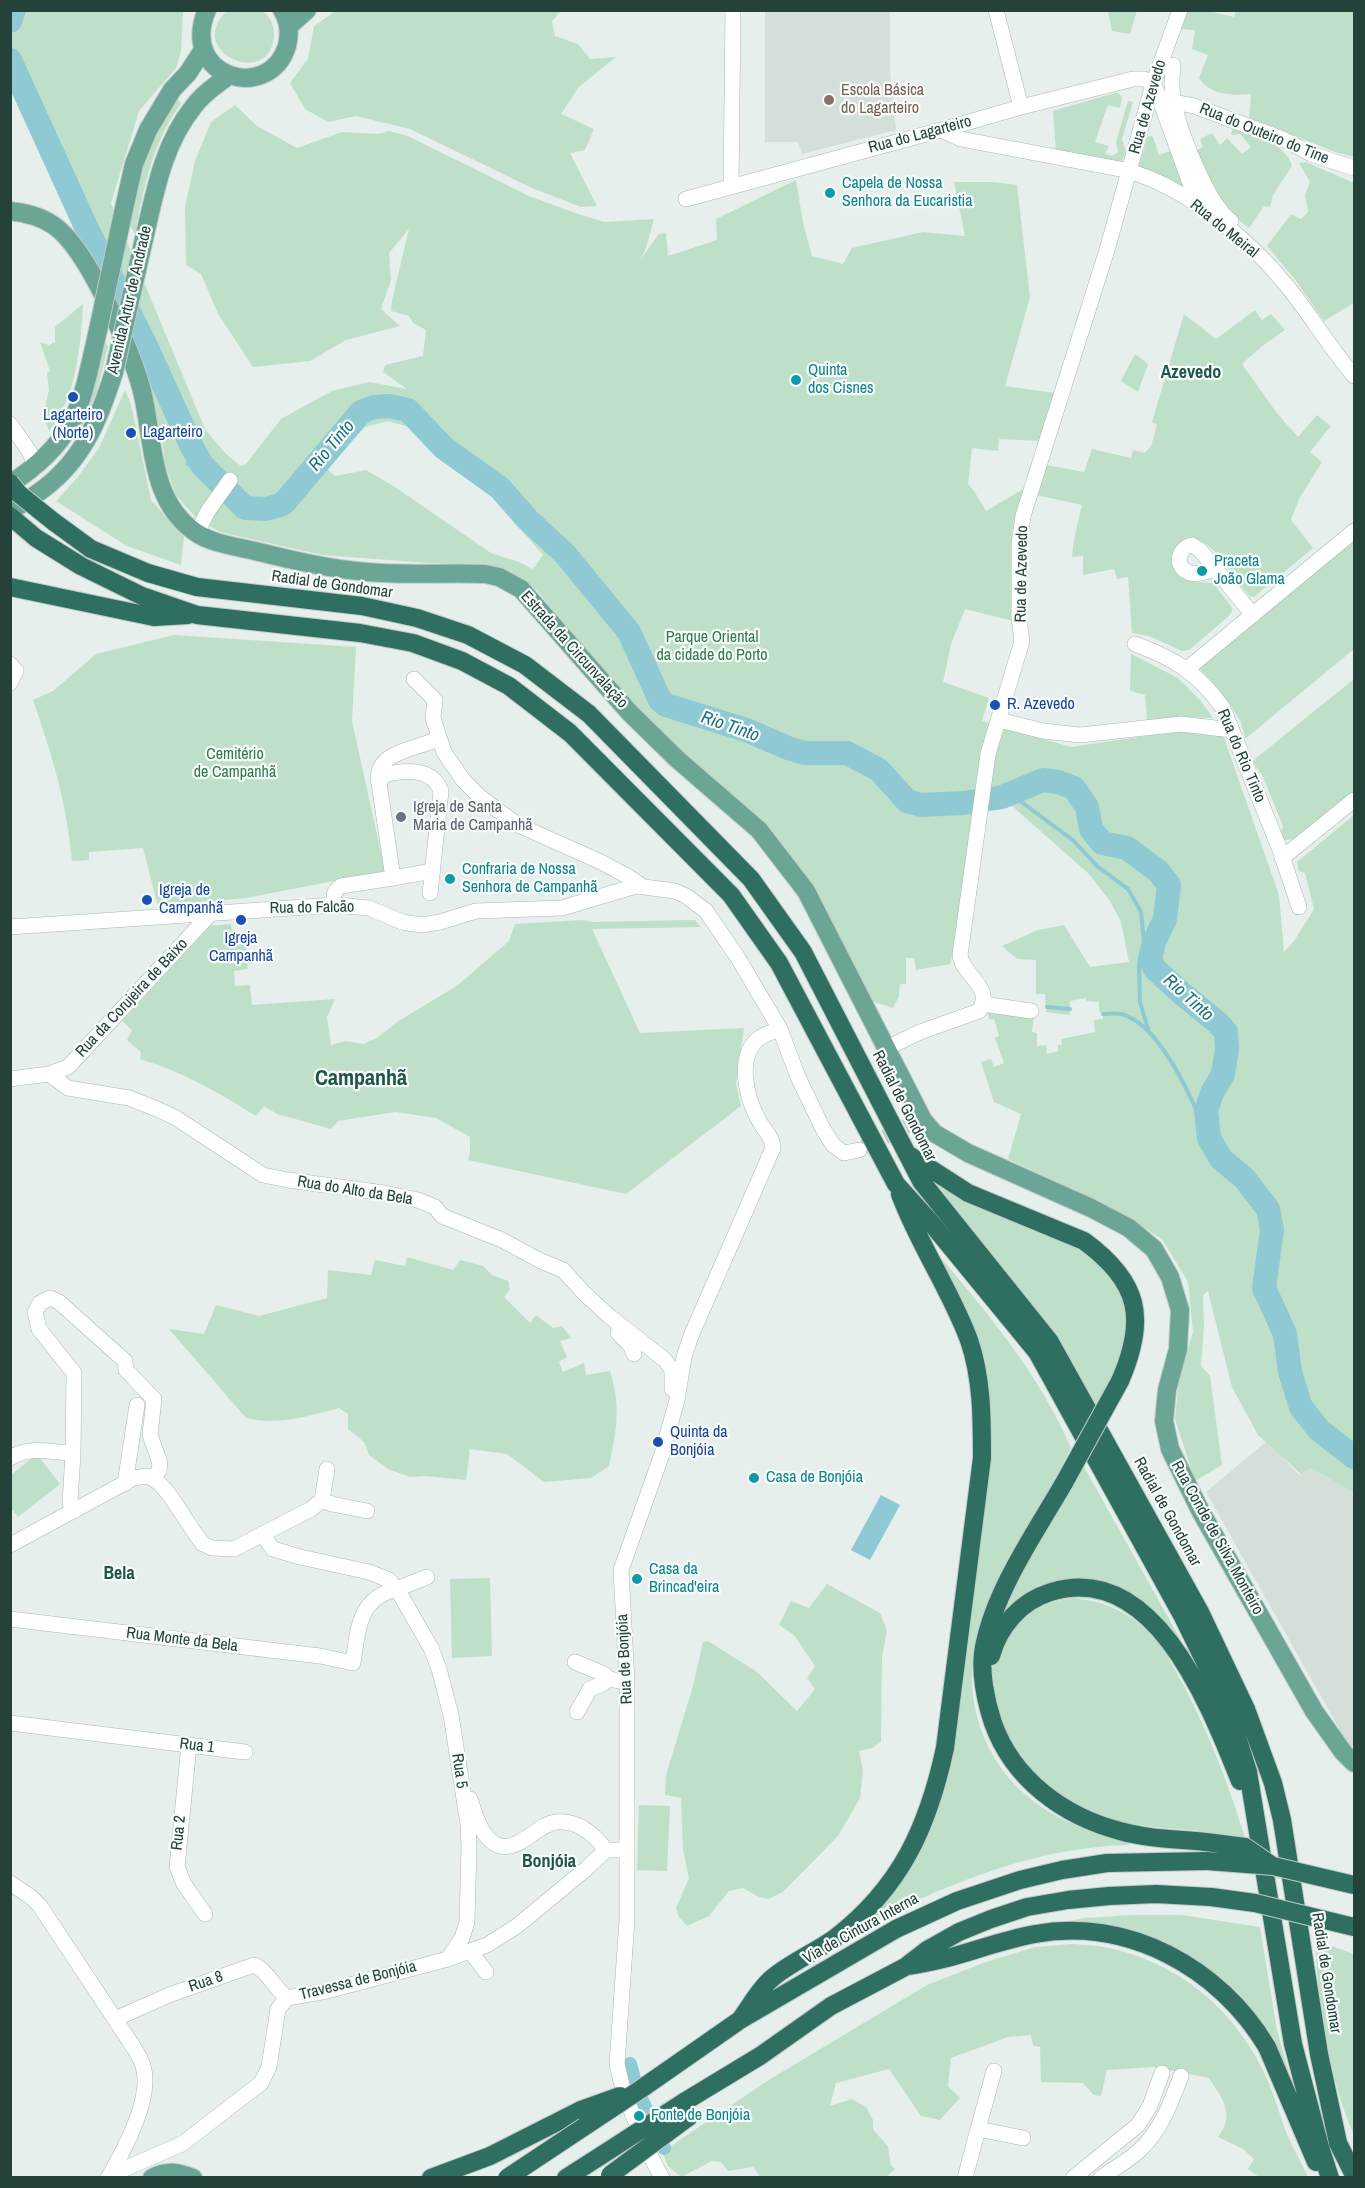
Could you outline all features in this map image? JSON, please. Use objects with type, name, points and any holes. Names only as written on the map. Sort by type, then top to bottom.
[{"type":"highway","name":"Radial de Gondomar","points":[[10,484],[19,494],[91,549],[148,573],[198,587],[362,606],[417,618],[468,635],[525,665],[589,714],[751,879],[803,952],[927,1189],[1050,1342],[1200,1612],[1246,1709],[1273,1782],[1282,1820],[1318,2054],[1338,2143],[1354,2175]]},
{"type":"highway","points":[[10,516],[36,538],[81,566],[142,596],[197,615]]},
{"type":"highway","points":[[10,587],[154,617],[197,615],[360,633],[413,643],[462,661],[509,686],[570,733],[731,895],[779,963],[896,1184],[909,1218],[956,1308],[969,1341],[978,1376],[982,1412],[982,1458],[945,1748],[936,1788],[925,1820],[909,1855],[886,1888],[835,1938],[770,1980],[740,2020]]},
{"type":"highway","points":[[908,1154],[968,1193],[1084,1241],[1101,1253],[1116,1270],[1128,1288],[1134,1305],[1135,1341],[1120,1381],[997,1605],[983,1650],[987,1706],[1000,1743],[1022,1775],[1049,1799],[1087,1819],[1118,1831],[1137,1835],[1245,1848],[1273,1866]]},
{"type":"highway","points":[[896,1184],[927,1218],[1037,1352],[1183,1617],[1229,1711],[1248,1772],[1293,2044],[1330,2178]]},
{"type":"highway","points":[[984,1684],[991,1653],[998,1637],[1022,1606],[1037,1596],[1064,1589],[1086,1588],[1126,1600],[1169,1640],[1182,1661],[1219,1730],[1255,1818]]},
{"type":"highway","name":"Via de Cintura Interna","points":[[507,2178],[740,2020],[896,1929],[978,1894],[1031,1877],[1107,1863],[1207,1861],[1273,1866],[1354,1885]]},
{"type":"highway","points":[[608,2176],[687,2109],[704,2091],[760,2056],[831,2006],[905,1966],[927,1950],[959,1932],[1026,1907],[1109,1896],[1156,1894],[1211,1897],[1255,1903],[1354,1927]]},
{"type":"highway","points":[[905,1966],[934,1963],[1010,1939],[1060,1931],[1108,1934],[1130,1938],[1158,1948],[1199,1971],[1244,2012],[1257,2029],[1267,2047],[1311,2155],[1325,2178]]},
{"type":"highway","points":[[431,2178],[490,2156],[581,2110],[641,2089]]},
{"type":"highway","points":[[566,2178],[602,2155],[687,2109]]},
{"type":"highway","points":[[1338,2143],[1354,2161]]},
{"type":"main road","points":[[207,10],[202,22],[203,50],[209,61],[218,69],[242,78],[255,77],[267,72],[277,64],[285,53],[289,40],[285,19],[307,10]]},
{"type":"main road","name":"Avenida Artur de Andrade","points":[[10,484],[36,467],[57,444],[82,402],[134,164],[148,130],[172,90],[188,73],[203,50]]},
{"type":"main road","name":"Avenida Artur de Andrade","points":[[10,510],[50,485],[79,453],[93,432],[114,372],[159,172],[171,142],[193,106],[229,75]]},
{"type":"main road","name":"Estrada da Circunvalação","points":[[10,211],[39,217],[54,225],[78,250],[111,313],[135,367],[143,395],[157,476],[177,516],[197,533],[218,542],[321,566],[368,572],[485,574],[499,577],[520,589],[629,712],[677,759],[746,817],[773,847],[806,891],[887,1048],[917,1122]]},
{"type":"main road","name":"Rua Conde de Silva Monteiro","points":[[917,1122],[968,1154],[1091,1208],[1129,1228],[1154,1249],[1170,1277],[1180,1310],[1178,1349],[1167,1390],[1164,1421],[1170,1449],[1201,1512],[1314,1711],[1343,1752],[1354,1763]]},
{"type":"main road","points":[[152,2178],[169,2172],[193,2178]]},
{"type":"street","points":[[731,186],[733,10]]},
{"type":"street","points":[[996,10],[1021,106]]},
{"type":"street","name":"Rua de Azevedo","points":[[983,1004],[982,991],[961,962],[960,956],[988,754],[1022,641],[1019,619],[1019,544],[1023,516],[1107,250],[1154,84],[1180,10]]},
{"type":"street","name":"Rua do Outeiro do Tine","points":[[1173,70],[1174,102],[1203,182],[1222,214],[1236,224],[1244,241]]},
{"type":"street","name":"Rua do Lagarteiro","points":[[686,199],[1021,106],[1133,79],[1144,79],[1154,84]]},
{"type":"street","points":[[1154,84],[1198,205]]},
{"type":"street","name":"Rua do Outeiro do Tine","points":[[1174,102],[1194,106],[1283,139],[1311,154],[1354,168]]},
{"type":"street","name":"Rua do Meiral","points":[[941,130],[961,139],[1130,171],[1198,205],[1244,241],[1290,289],[1354,376]]},
{"type":"street","points":[[10,424],[29,451],[36,467]]},
{"type":"street","points":[[197,533],[214,502],[230,480]]},
{"type":"street","points":[[1187,669],[1354,531]]},
{"type":"street","points":[[1215,570],[1253,615]]},
{"type":"street","name":"Rua do Rio Tinto","points":[[1135,644],[1166,656],[1187,669],[1213,694],[1223,708],[1282,858],[1299,908]]},
{"type":"street","points":[[414,679],[435,700],[433,714],[444,752],[463,780],[480,798],[518,825],[609,867],[642,886],[675,891],[686,896],[706,911],[738,958],[780,1029],[798,1077],[830,1140],[838,1150],[844,1153],[859,1150]]},
{"type":"street","points":[[999,720],[1043,731],[1080,735],[1181,724],[1232,730]]},
{"type":"street","points":[[393,878],[379,783],[380,769],[388,758],[439,738]]},
{"type":"street","points":[[379,783],[384,775],[410,771],[429,777],[440,788],[430,893]]},
{"type":"street","points":[[1282,858],[1354,800]]},
{"type":"street","points":[[334,905],[334,894],[341,886],[433,871]]},
{"type":"street","name":"Rua do Falcão","points":[[10,927],[334,905],[369,908],[402,922],[421,925],[476,911],[562,908],[642,886]]},
{"type":"street","name":"Rua da Corujeira de Baixo","points":[[10,1079],[49,1074],[68,1066],[212,912]]},
{"type":"street","points":[[887,1048],[920,1032],[979,1011],[983,1004],[1031,1011]]},
{"type":"street","name":"Rua de Bonjóia","points":[[662,2178],[624,2094],[618,2071],[618,2038],[626,1962],[627,1682],[621,1570],[662,1454],[691,1336],[770,1159],[773,1143],[752,1107],[748,1089],[747,1063],[754,1044],[780,1029]]},
{"type":"street","name":"Rua do Alto da Bela","points":[[49,1074],[68,1089],[129,1098],[157,1108],[263,1174],[288,1180],[384,1193],[426,1203],[435,1207],[442,1216],[502,1240],[563,1270],[601,1308],[666,1360],[672,1370],[672,1394],[677,1400]]},
{"type":"street","points":[[10,1545],[125,1484],[134,1478],[152,1478],[159,1472],[160,1464],[150,1435],[154,1399],[126,1370],[125,1361],[59,1302],[50,1298],[40,1302],[35,1312],[39,1329],[74,1373],[70,1503],[74,1511]]},
{"type":"street","points":[[601,1308],[631,1346],[634,1354]]},
{"type":"street","points":[[125,1484],[137,1405]]},
{"type":"street","points":[[10,1458],[15,1454],[37,1449],[56,1453],[73,1453]]},
{"type":"street","points":[[152,1478],[164,1489],[203,1544],[212,1548],[234,1549],[311,1509],[322,1500],[327,1469]]},
{"type":"street","points":[[322,1500],[367,1511]]},
{"type":"street","points":[[262,1534],[273,1548],[300,1557],[369,1572],[388,1580],[397,1589],[427,1577]]},
{"type":"street","name":"Rua Monte da Bela","points":[[10,1619],[353,1662],[359,1623],[365,1609],[386,1591],[397,1589]]},
{"type":"street","name":"Rua 5","points":[[397,1589],[431,1648],[439,1669],[451,1715],[469,1835],[466,1929],[448,1959]]},
{"type":"street","points":[[575,1662],[604,1674],[608,1679],[627,1682]]},
{"type":"street","points":[[577,1712],[588,1691],[608,1679]]},
{"type":"street","name":"Rua 1","points":[[10,1723],[245,1752]]},
{"type":"street","name":"Rua 2","points":[[189,1745],[177,1867],[184,1884],[206,1914]]},
{"type":"street","points":[[458,1764],[483,1832],[495,1843],[507,1847],[514,1846],[548,1824],[563,1823],[586,1830],[606,1850],[626,1850]]},
{"type":"street","name":"Travessa de Bonjóia","points":[[109,2176],[182,2144],[261,2083],[269,2067],[278,2009],[287,1998],[327,1991],[448,1959],[487,1945],[517,1926],[606,1850]]},
{"type":"street","points":[[10,1883],[40,1906],[144,2066],[145,2085],[139,2111],[109,2176]]},
{"type":"street","points":[[470,1951],[486,1972]]},
{"type":"street","name":"Rua 8","points":[[115,2019],[169,1995],[254,1965],[260,1967],[279,1992],[287,1998]]},
{"type":"street","points":[[965,2178],[994,2071]]},
{"type":"street","points":[[1073,2178],[1138,2125],[1150,2106],[1162,2073]]},
{"type":"street","points":[[1101,2178],[1131,2157],[1148,2140],[1165,2116],[1181,2076]]},
{"type":"street","points":[[978,2129],[1023,2138]]},
{"type":"shaded area","name":"Escola Básica do Lagarteiro","points":[[765,11],[890,11],[890,71],[896,130],[802,154],[798,142],[765,142]]},
{"type":"shaded area","points":[[1267,1441],[1299,1475],[1311,1468],[1354,1493],[1354,1749],[1346,1741],[1206,1492]]},
{"type":"green space","points":[[228,10],[262,11],[269,18],[274,35],[269,52],[259,60],[246,63],[233,59],[222,51],[215,39],[217,25]]},
{"type":"green space","points":[[337,10],[561,11],[552,21],[555,36],[578,44],[590,59],[616,57],[579,87],[561,114],[594,129],[585,150],[570,153],[597,206],[581,207],[532,188],[410,129],[356,116],[328,122],[305,109],[290,83],[308,59],[314,26]]},
{"type":"green space","name":"Parque Oriental da cidade do Porto","points":[[10,11],[183,11],[181,51],[176,68],[139,111],[111,203],[205,429],[226,454],[241,466],[246,464],[281,419],[332,391],[369,382],[407,389],[383,372],[385,365],[423,356],[426,330],[413,323],[409,316],[391,311],[409,229],[389,253],[391,280],[381,309],[400,326],[346,340],[310,361],[253,367],[218,314],[201,274],[186,265],[185,207],[195,161],[211,122],[235,105],[257,126],[297,148],[342,132],[378,134],[389,131],[408,136],[529,196],[578,214],[604,222],[654,219],[646,248],[640,260],[659,234],[666,233],[668,256],[717,240],[716,219],[796,180],[803,223],[812,256],[843,264],[852,248],[923,232],[965,236],[954,182],[994,182],[1017,185],[1030,297],[1005,386],[1055,393],[1040,441],[999,439],[998,451],[972,448],[968,484],[986,511],[1025,488],[1012,530],[1013,621],[965,609],[951,644],[943,682],[989,698],[982,721],[1071,747],[1179,731],[1223,735],[1279,895],[1284,952],[1294,941],[1314,909],[1305,873],[1299,871],[1297,862],[1354,815],[1354,1493],[1311,1468],[1301,1474],[1258,1435],[1232,1387],[1208,1291],[1203,1295],[1204,1325],[1201,1366],[1210,1376],[1222,1465],[1195,1481],[1175,1419],[1179,1379],[1193,1332],[1188,1282],[1162,1239],[1104,1204],[1008,1159],[1021,1114],[994,1102],[981,1062],[991,1059],[994,1067],[1004,1063],[995,1038],[999,1036],[994,1019],[990,1020],[987,1011],[1034,1015],[1032,1032],[1037,1033],[1037,1046],[1046,1045],[1047,1054],[1058,1051],[1058,1045],[1062,1045],[1061,1039],[1095,1032],[1094,1020],[1103,1019],[1103,1013],[1099,1012],[1099,1002],[1087,1001],[1086,998],[1070,1001],[1070,1015],[1046,1012],[1045,994],[1036,994],[1036,960],[1017,959],[1002,946],[1038,930],[1064,925],[1090,967],[1129,962],[1121,922],[1110,901],[1089,874],[1011,805],[991,804],[973,810],[956,940],[950,964],[916,970],[914,958],[906,958],[906,984],[900,984],[899,996],[893,1008],[872,1001],[763,826],[740,802],[673,746],[603,671],[538,592],[525,581],[508,573],[479,565],[322,555],[220,532],[197,519],[176,495],[166,468],[162,440],[151,398],[90,243],[11,70]],"holes":[[[388,421],[409,427],[428,446],[470,472],[543,555],[533,569],[491,553],[395,487],[366,470],[335,476],[327,469],[365,427]]]},
{"type":"green space","points":[[1108,11],[1137,11],[1130,34],[1112,31]]},
{"type":"green space","points":[[1187,11],[1208,11],[1234,17],[1236,11],[1354,11],[1354,157],[1335,152],[1249,118],[1251,94],[1222,93],[1204,84],[1199,78],[1208,55],[1192,49],[1195,30],[1181,29]]},
{"type":"green space","points":[[1115,93],[1122,97],[1120,108],[1108,105],[1095,142],[1109,146],[1105,153],[1112,156],[1118,152],[1116,142],[1128,101],[1133,102],[1122,139],[1126,152],[1120,164],[1056,153],[1053,111]]},
{"type":"green space","points":[[175,97],[181,103],[163,135],[150,166],[135,234],[128,222],[142,159]]},
{"type":"green space","points":[[1233,127],[1276,145],[1283,151],[1292,166],[1273,195],[1270,207],[1264,206],[1249,228],[1216,194],[1195,151],[1203,147],[1200,139],[1212,133],[1220,145],[1227,138],[1242,154],[1251,147],[1240,134],[1231,135]]},
{"type":"green space","points":[[1148,136],[1153,137],[1159,155],[1171,151],[1185,188],[1138,168]]},
{"type":"green space","points":[[1306,162],[1354,183],[1354,303],[1324,321],[1294,278],[1267,246],[1291,214],[1301,219],[1308,212],[1305,195],[1310,182],[1299,163]]},
{"type":"green space","points":[[83,304],[81,336],[71,387],[58,418],[49,431],[42,413],[49,390],[47,373],[50,371],[40,342],[49,345],[55,342],[55,327]]},
{"type":"green space","points":[[1255,310],[1262,320],[1271,314],[1285,330],[1242,364],[1276,412],[1298,437],[1317,415],[1331,426],[1310,452],[1322,462],[1299,499],[1291,520],[1313,548],[1251,597],[1215,552],[1198,540],[1189,539],[1172,559],[1177,573],[1193,581],[1213,583],[1233,609],[1229,616],[1189,650],[1182,651],[1149,636],[1132,633],[1128,577],[1117,579],[1114,569],[1083,575],[1083,556],[1072,557],[1082,505],[1036,495],[1046,465],[1084,472],[1092,449],[1131,458],[1133,450],[1145,453],[1151,446],[1157,425],[1152,422],[1184,314],[1216,339]]},
{"type":"green space","points":[[101,333],[108,347],[96,395],[80,434],[73,430]]},
{"type":"green space","points":[[1135,354],[1148,364],[1138,392],[1121,381]]},
{"type":"green space","points":[[125,390],[131,404],[151,500],[184,537],[181,565],[127,546],[56,501],[77,478],[99,448]]},
{"type":"green space","points":[[1354,540],[1354,649],[1245,739],[1241,722],[1228,701],[1199,668]]},
{"type":"green space","name":"Cemitério de Campanhã","points":[[174,635],[356,647],[352,721],[385,871],[246,898],[158,906],[143,848],[89,852],[89,860],[72,861],[58,780],[33,700],[53,691],[96,654]]},
{"type":"green space","points":[[1131,654],[1178,678],[1200,700],[1213,718],[1174,717],[1147,722],[1145,695],[1130,691]]},
{"type":"green space","points":[[1354,679],[1354,791],[1295,839],[1285,840],[1280,835],[1283,826],[1263,777],[1253,762]]},
{"type":"green space","points":[[583,920],[592,922],[695,920],[701,927],[592,929],[640,1033],[744,1028],[736,1085],[741,1106],[626,1194],[468,1160],[470,1137],[436,1118],[395,1112],[338,1121],[331,1129],[277,1114],[264,1106],[256,1116],[200,1083],[140,1059],[141,1052],[127,1040],[132,1030],[122,1021],[210,926],[231,924],[232,935],[245,933],[248,969],[234,971],[235,986],[250,985],[252,1005],[335,999],[327,1017],[331,1045],[346,1041],[363,1044],[377,1038],[397,1022],[458,985],[509,941],[515,924]]},
{"type":"green space","points":[[931,1179],[1093,1256],[1111,1275],[1124,1301],[1128,1331],[1123,1361],[1095,1408],[941,1200]]},
{"type":"green space","points":[[931,1246],[990,1317],[1026,1367],[1058,1420],[1071,1448],[976,1646],[972,1678],[978,1720],[988,1745],[1001,1767],[1016,1786],[1035,1802],[1056,1816],[1103,1835],[1128,1841],[1129,1845],[1056,1853],[985,1873],[917,1901],[852,1933],[925,1832],[986,1405]]},
{"type":"green space","points":[[407,1257],[453,1270],[460,1260],[483,1266],[492,1275],[508,1281],[510,1289],[504,1297],[530,1323],[536,1315],[553,1328],[562,1326],[571,1338],[560,1341],[567,1357],[559,1362],[563,1372],[584,1363],[586,1375],[610,1371],[616,1396],[617,1418],[609,1466],[591,1478],[544,1482],[507,1454],[470,1449],[466,1480],[425,1476],[410,1477],[388,1469],[369,1455],[364,1442],[348,1429],[348,1414],[339,1408],[281,1420],[246,1418],[169,1329],[204,1334],[216,1305],[259,1316],[327,1298],[328,1270],[371,1275],[375,1260],[405,1266]]},
{"type":"green space","points":[[37,1454],[60,1484],[18,1517],[11,1508],[11,1475]]},
{"type":"green space","points":[[1083,1465],[1183,1644],[1204,1688],[1116,1592],[1028,1595],[1001,1614],[1010,1592]]},
{"type":"green space","points":[[490,1578],[492,1656],[452,1658],[450,1579]]},
{"type":"green space","points":[[827,1584],[880,1613],[887,1630],[882,1657],[881,1742],[872,1748],[859,1751],[863,1771],[860,1798],[838,1836],[783,1892],[768,1899],[743,1888],[729,1891],[709,1916],[687,1926],[679,1917],[676,1908],[689,1878],[683,1850],[681,1798],[665,1795],[666,1775],[693,1686],[703,1642],[708,1641],[757,1672],[797,1711],[815,1689],[807,1678],[815,1666],[794,1635],[779,1625],[791,1601],[809,1608]]},
{"type":"green space","points":[[1072,1598],[1107,1605],[1128,1615],[1159,1644],[1184,1686],[1211,1742],[1245,1838],[1124,1823],[1094,1814],[1065,1800],[1042,1784],[1028,1772],[1015,1754],[1001,1729],[992,1701],[992,1673],[995,1659],[1020,1621],[1027,1615],[1041,1606]]},
{"type":"green space","points":[[639,1805],[670,1806],[667,1871],[637,1870]]},
{"type":"green space","points":[[1182,1915],[1260,1927],[1277,2030],[1301,2116],[1266,2036],[1163,1947],[1033,1929],[1084,1918]]},
{"type":"green space","points":[[1315,1940],[1354,1954],[1354,2135],[1337,2089],[1326,2040]]},
{"type":"green space","points":[[1072,1944],[1108,1948],[1138,1956],[1161,1966],[1182,1978],[1221,2010],[1237,2028],[1264,2072],[1286,2132],[1308,2177],[1259,2177],[1248,2169],[1254,2159],[1243,2149],[1218,2137],[1226,2121],[1225,2107],[1209,2078],[1153,2067],[1107,2070],[1101,2096],[1094,2095],[1083,2083],[1041,2082],[1040,2047],[1033,2046],[1031,2035],[1008,2037],[951,2058],[948,2086],[960,2098],[940,2120],[921,2116],[889,2069],[836,2083],[830,2106],[852,2099],[866,2107],[873,2120],[873,2129],[888,2147],[891,2165],[895,2169],[886,2177],[760,2177],[753,2167],[728,2171],[721,2162],[712,2161],[681,2177],[668,2166],[662,2152],[767,2081],[927,1985],[983,1963],[1035,1947]]},
{"type":"water","points":[[881,1495],[900,1505],[870,1560],[851,1550]]},
{"type":"waterway","name":"Rio Tinto","points":[[10,21],[14,10]]},
{"type":"waterway","name":"Rio Tinto","points":[[10,60],[87,229],[146,346],[191,445],[202,465],[245,508],[266,509],[283,504],[361,412],[374,407],[390,406],[408,410],[444,448],[500,488],[528,520],[565,554],[629,632],[660,700],[666,705],[746,730],[805,753],[847,753],[879,770],[907,801],[921,805],[963,803],[1002,797],[1043,780],[1058,782],[1074,788],[1087,807],[1091,829],[1102,843],[1127,848],[1158,871],[1169,885],[1165,919],[1154,942],[1150,959],[1155,969],[1226,1032],[1227,1049],[1223,1074],[1212,1093],[1206,1110],[1209,1138],[1221,1159],[1244,1178],[1268,1209],[1272,1230],[1264,1288],[1285,1334],[1290,1372],[1301,1407],[1319,1430],[1354,1457]]},
{"type":"waterway","points":[[188,464],[202,465]]},
{"type":"waterway","points":[[1012,795],[1074,841],[1097,866],[1128,889],[1141,912],[1144,942],[1139,965],[1140,1002],[1148,1029]]},
{"type":"waterway","points":[[1047,1007],[1070,1009]]},
{"type":"waterway","points":[[1103,1014],[1122,1014],[1137,1021],[1150,1033],[1163,1049],[1185,1086],[1209,1138]]},
{"type":"waterway","points":[[630,2064],[637,2090],[664,2148]]},
{"type":"tunnel","points":[[864,1147],[911,1124]]},
{"type":"place","name":"Escola Básica do Lagarteiro","points":[[829,100]]},
{"type":"place","name":"Capela de Nossa Senhora da Eucaristia","points":[[830,193]]},
{"type":"place","name":"Quinta dos Cisnes","points":[[796,380]]},
{"type":"place","name":"Lagarteiro (Norte)","points":[[73,397]]},
{"type":"place","name":"Lagarteiro","points":[[131,433]]},
{"type":"place","name":"Praceta João Glama","points":[[1202,571]]},
{"type":"place","name":"R. Azevedo","points":[[995,705]]},
{"type":"place","name":"Igreja de Santa Maria de Campanhã","points":[[401,817]]},
{"type":"place","name":"Confraria de Nossa Senhora de Campanhã","points":[[450,879]]},
{"type":"place","name":"Igreja de Campanhã","points":[[147,900]]},
{"type":"place","name":"Igreja Campanhã","points":[[241,920]]},
{"type":"place","name":"Quinta da Bonjóia","points":[[658,1442]]},
{"type":"place","name":"Casa de Bonjóia","points":[[754,1478]]},
{"type":"place","name":"Casa da Brincad'eira","points":[[637,1579]]},
{"type":"place","name":"Fonte de Bonjóia","points":[[639,2116]]},
{"type":"district","name":"Azevedo","points":[[1191,373]]},
{"type":"district","name":"Campanhã","points":[[361,1079]]},
{"type":"district","name":"Bela","points":[[119,1574]]},
{"type":"district","name":"Bonjóia","points":[[549,1862]]}]
